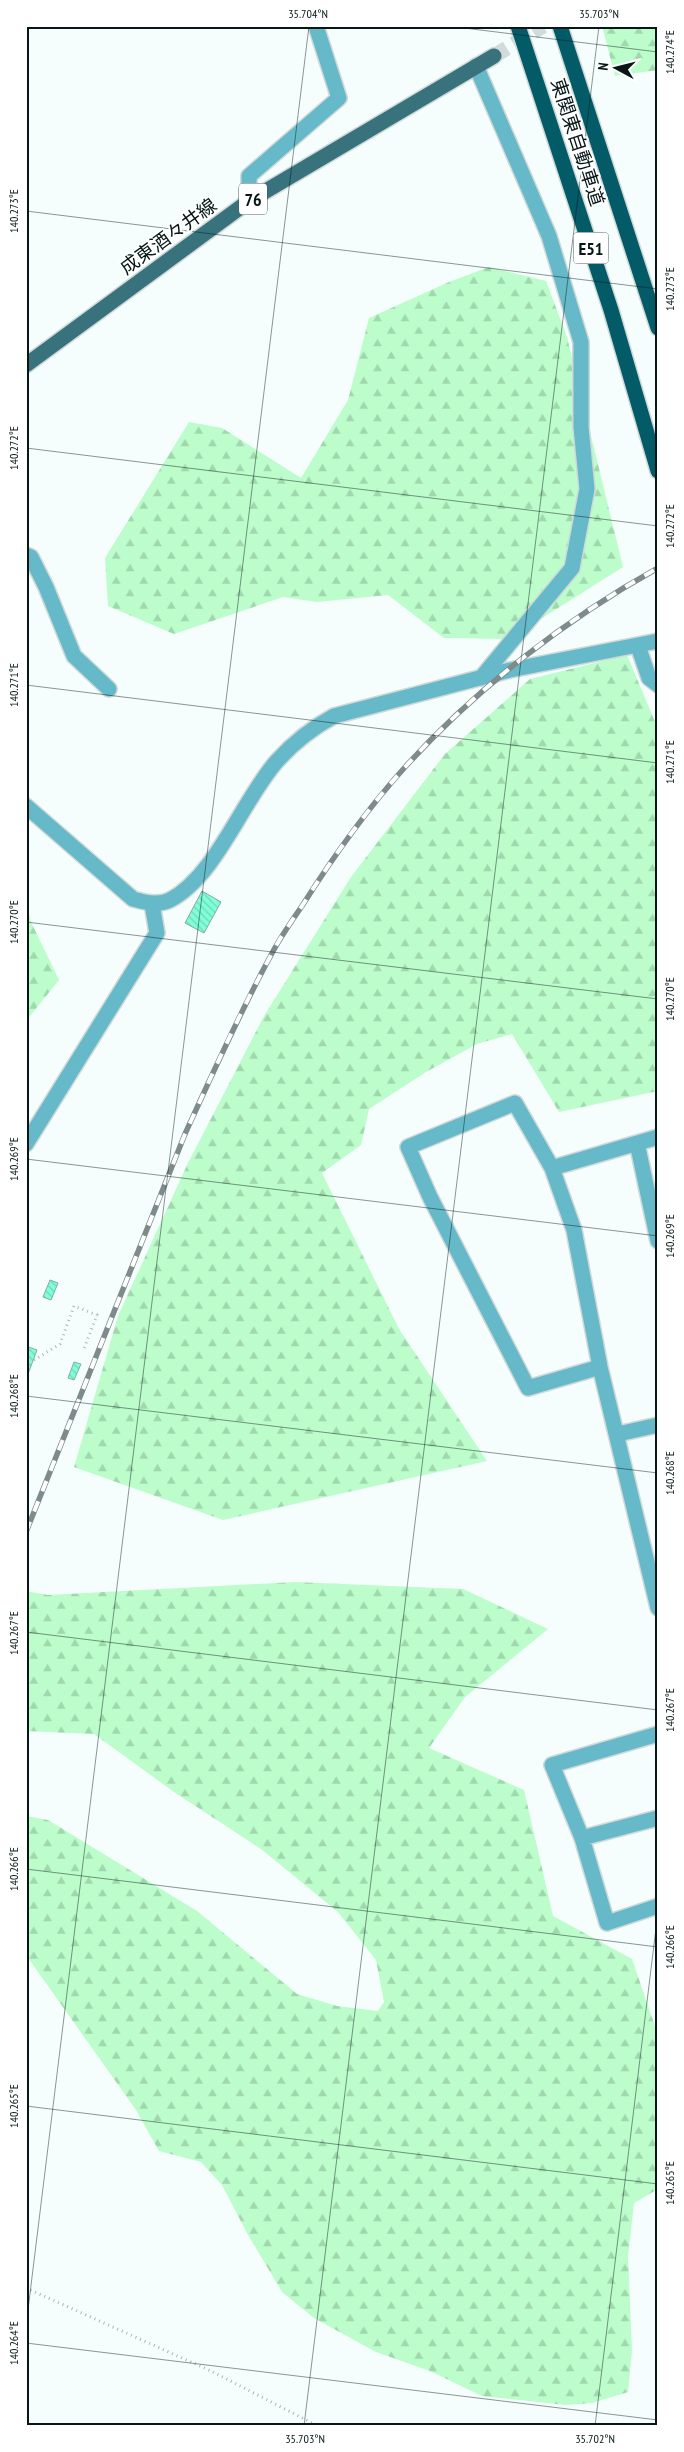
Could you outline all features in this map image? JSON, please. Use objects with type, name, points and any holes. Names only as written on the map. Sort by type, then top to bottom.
[{"type":"highway","name":"東関東自動車道","points":[[518,26],[611,310],[658,471]]},
{"type":"highway","name":"東関東自動車道","points":[[560,26],[658,328]]},
{"type":"main road","name":"成東酒々井線","points":[[26,365],[249,201],[347,145],[494,56]]},
{"type":"street","points":[[249,201],[249,176],[339,98],[316,26]]},
{"type":"street","points":[[476,66],[549,236],[581,342],[580,427],[587,489],[572,568],[481,678]]},
{"type":"street","points":[[26,555],[31,557],[46,587],[74,656],[109,689]]},
{"type":"street","points":[[26,806],[133,899],[152,904],[170,900],[198,878],[276,761],[308,731],[334,716],[481,678],[658,641]]},
{"type":"street","points":[[638,646],[649,678],[658,685]]},
{"type":"street","points":[[26,1144],[157,933],[152,904]]},
{"type":"street","points":[[600,1367],[528,1388],[434,1205],[408,1147],[516,1103],[552,1168],[574,1230],[600,1367],[618,1434],[658,1608]]},
{"type":"street","points":[[552,1168],[658,1137]]},
{"type":"street","points":[[637,1143],[658,1241]]},
{"type":"street","points":[[618,1434],[658,1425]]},
{"type":"street","points":[[658,1734],[552,1765],[582,1838],[607,1923],[658,1906]]},
{"type":"street","points":[[582,1838],[658,1818]]},
{"type":"path","points":[[34,1360],[60,1344],[74,1306],[97,1315],[83,1351]]},
{"type":"path","points":[[26,2288],[211,2371],[314,2424],[324,2426]]},
{"type":"green space","points":[[602,26],[658,26],[658,70],[615,76]]},
{"type":"green space","points":[[489,267],[546,281],[567,337],[623,567],[509,639],[444,638],[388,595],[317,602],[283,597],[174,634],[108,606],[105,558],[189,422],[222,428],[301,478],[348,400],[369,318],[449,282]]},
{"type":"green space","points":[[627,655],[658,729],[658,1091],[559,1112],[512,1034],[477,1044],[426,1072],[369,1109],[361,1145],[322,1173],[399,1329],[487,1461],[223,1520],[74,1467],[118,1316],[188,1163],[264,1016],[351,877],[445,754],[530,679]]},
{"type":"green space","points":[[26,900],[31,922],[59,980],[26,1021]]},
{"type":"green space","points":[[295,1582],[463,1589],[548,1629],[465,1697],[429,1748],[524,1790],[553,1916],[632,1959],[658,2035],[658,2189],[634,2203],[628,2256],[632,2351],[628,2392],[592,2403],[566,2405],[482,2396],[430,2371],[376,2352],[314,2318],[282,2292],[247,2233],[222,2185],[201,2162],[159,2151],[136,2110],[26,1955],[26,1816],[48,1820],[197,1911],[297,1994],[337,2006],[378,2011],[384,2002],[376,1960],[338,1912],[261,1849],[174,1792],[94,1734],[26,1731],[26,1591],[48,1595]]},
{"type":"building","points":[[202,891],[221,902],[204,933],[185,923]]},
{"type":"building","points":[[50,1280],[58,1283],[51,1300],[43,1297]]},
{"type":"building","points":[[26,1346],[37,1350],[28,1374],[26,1373]]},
{"type":"building","points":[[74,1362],[81,1364],[74,1380],[68,1378]]},
{"type":"tunnel","points":[[494,56],[543,26]]},
{"type":"railway","points":[[26,1532],[185,1134],[247,1000],[285,931],[364,816],[433,737],[462,709],[557,632],[590,609],[658,568]]}]
